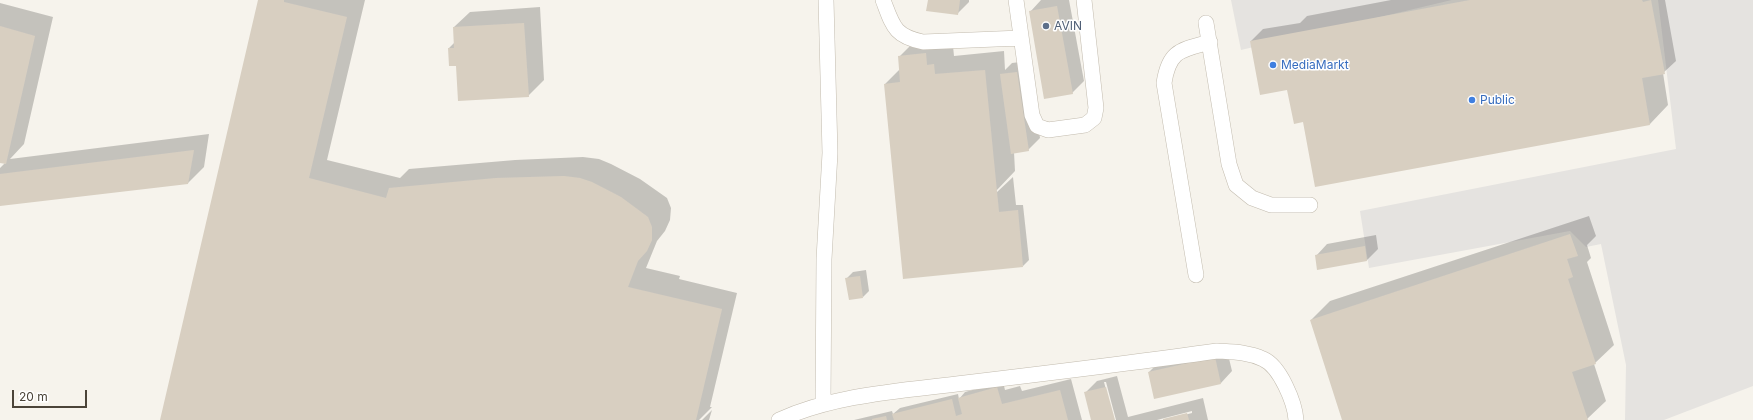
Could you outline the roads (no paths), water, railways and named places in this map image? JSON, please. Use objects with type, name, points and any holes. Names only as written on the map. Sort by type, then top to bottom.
[{"type":"lane","points":[[823,403],[824,259],[830,153],[826,0]]},
{"type":"lane","points":[[883,0],[895,28],[899,33],[910,39],[924,42],[1021,38]]},
{"type":"lane","points":[[1016,0],[1032,115],[1038,126],[1048,130],[1085,125],[1094,118],[1096,108],[1084,0]]},
{"type":"lane","points":[[1206,23],[1229,164],[1236,185],[1252,198],[1271,205],[1310,205]]},
{"type":"lane","points":[[1196,275],[1164,83],[1166,72],[1175,54],[1182,50],[1210,42]]},
{"type":"lane","points":[[779,420],[798,411],[823,403],[882,393],[1217,351],[1240,352],[1264,359],[1276,371],[1288,391],[1296,420]]},
{"type":"place","name":"AVIN","points":[[1046,26]]},
{"type":"place","name":"MediaMarkt","points":[[1273,65]]},
{"type":"place","name":"Public","points":[[1472,100]]}]
